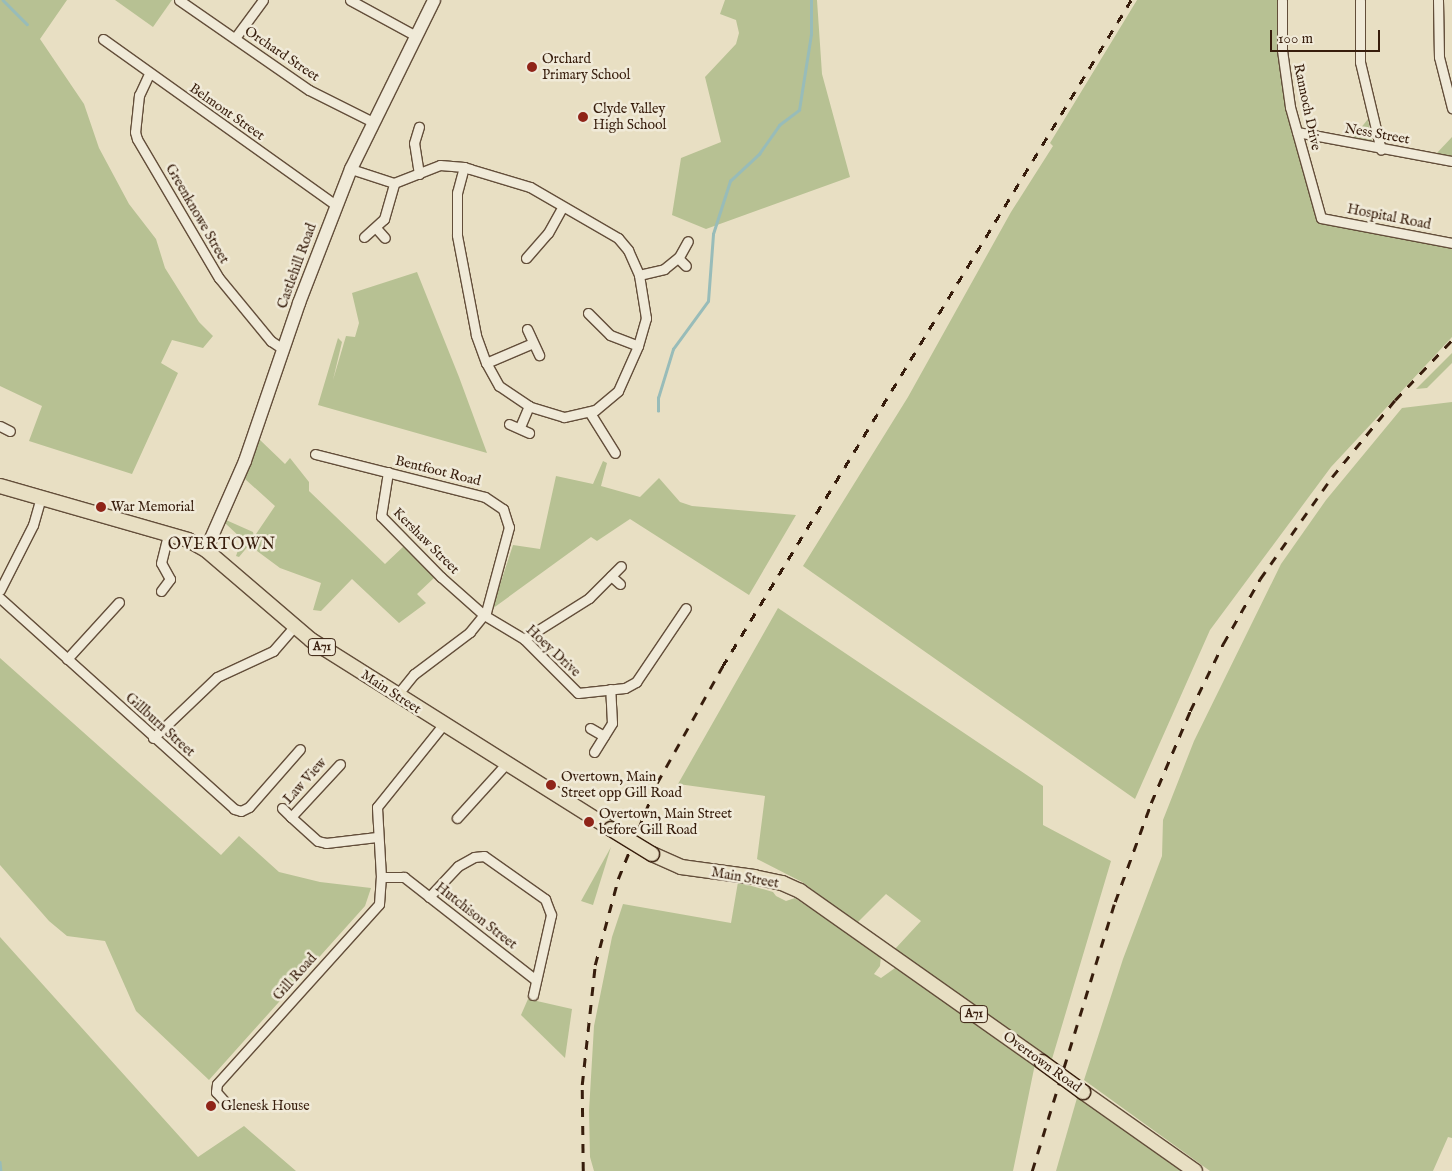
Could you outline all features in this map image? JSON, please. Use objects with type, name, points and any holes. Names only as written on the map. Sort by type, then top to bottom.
[{"type":"main road","name":"Castlehill Road","points":[[206,550],[238,479],[336,205],[351,169],[434,0]]},
{"type":"main road","name":"Main Street","points":[[0,486],[40,500],[168,534],[206,550],[294,627],[396,696],[652,854],[681,867],[754,878],[789,886]]},
{"type":"main road","name":"Overtown Road","points":[[789,886],[1195,1171]]},
{"type":"street","name":"Orchard Street","points":[[179,0],[309,90],[374,122]]},
{"type":"street","points":[[235,38],[263,0]]},
{"type":"street","points":[[350,0],[416,36]]},
{"type":"street","name":"Rannoch Drive","points":[[1282,0],[1285,78],[1297,132],[1321,218]]},
{"type":"street","points":[[1360,0],[1360,62],[1381,150]]},
{"type":"street","points":[[1438,0],[1437,42],[1452,108]]},
{"type":"street","name":"Belmont Street","points":[[102,39],[336,205]]},
{"type":"street","name":"Greenknowe Street","points":[[149,74],[139,95],[135,132],[137,139],[219,278],[271,341],[284,349]]},
{"type":"street","points":[[419,126],[414,143],[419,174]]},
{"type":"street","name":"Ness Street","points":[[1297,132],[1381,150],[1452,161]]},
{"type":"street","points":[[351,169],[394,184],[440,165],[464,168],[530,187],[562,208],[618,238],[628,250],[640,275],[646,318],[638,346],[618,391],[590,412],[564,417],[529,406],[499,386],[486,364],[465,284],[456,219],[457,193],[464,168]]},
{"type":"street","points":[[364,237],[376,228],[388,210],[394,184]]},
{"type":"street","points":[[526,258],[548,233],[562,208]]},
{"type":"street","name":"Hospital Road","points":[[1321,218],[1452,243]]},
{"type":"street","points":[[376,228],[385,238]]},
{"type":"street","points":[[640,275],[664,269],[678,258],[688,240]]},
{"type":"street","points":[[678,258],[686,266]]},
{"type":"street","points":[[588,313],[610,336],[638,346]]},
{"type":"street","points":[[527,329],[539,355]]},
{"type":"street","points":[[486,364],[532,343]]},
{"type":"street","points":[[520,427],[529,406]]},
{"type":"street","points":[[590,412],[615,453]]},
{"type":"street","points":[[509,424],[520,427],[529,433]]},
{"type":"street","points":[[0,426],[10,431]]},
{"type":"street","name":"Bentfoot Road","points":[[315,454],[485,497],[503,509],[509,527],[484,615],[470,632],[414,674],[396,696]]},
{"type":"street","name":"Kershaw Street","points":[[388,472],[382,516],[417,554],[484,615]]},
{"type":"street","points":[[0,590],[33,525],[40,500]]},
{"type":"street","points":[[162,591],[170,580],[161,563],[168,534]]},
{"type":"street","points":[[524,639],[589,598],[621,566]]},
{"type":"street","points":[[611,576],[620,584]]},
{"type":"street","name":"Gillburn Street","points":[[0,598],[234,810],[242,811],[249,807],[300,749]]},
{"type":"street","points":[[67,659],[119,602]]},
{"type":"street","name":"Hoey Drive","points":[[484,615],[524,639],[578,693],[610,689],[636,682],[686,608]]},
{"type":"street","points":[[153,738],[217,677],[273,651],[294,627]]},
{"type":"street","points":[[594,752],[612,723],[610,689]]},
{"type":"street","points":[[381,877],[377,838],[377,807],[443,725]]},
{"type":"street","points":[[590,728],[604,736]]},
{"type":"street","name":"Law View","points":[[291,817],[340,764]]},
{"type":"street","points":[[457,818],[505,765]]},
{"type":"street","name":"Law View","points":[[282,808],[318,841],[326,843],[377,838]]},
{"type":"street","points":[[429,897],[458,866],[474,856],[484,856],[545,899],[551,916],[533,995]]},
{"type":"street","name":"Hutchison Street","points":[[381,877],[399,875],[536,980]]},
{"type":"street","name":"Gill Road","points":[[226,1103],[216,1092],[216,1084],[379,904],[381,877]]},
{"type":"green space","points":[[0,0],[67,0],[40,39],[84,104],[99,148],[129,204],[156,239],[165,268],[199,322],[213,336],[203,348],[172,340],[161,363],[178,373],[132,474],[29,441],[42,406],[0,386]]},
{"type":"green space","points":[[115,0],[172,0],[153,27]]},
{"type":"green space","points":[[725,0],[817,0],[822,74],[850,177],[706,229],[672,215],[681,158],[721,142],[705,77],[736,44],[739,33],[736,20],[720,14]]},
{"type":"green space","points":[[1137,0],[1278,0],[1286,107],[1317,221],[1452,248],[1452,337],[1331,467],[1210,630],[1135,799],[803,566],[908,397],[1011,212],[1053,146],[1050,143]]},
{"type":"green space","points":[[1368,119],[1372,142],[1352,139]]},
{"type":"green space","points":[[1452,137],[1452,157],[1436,154]]},
{"type":"green space","points":[[417,272],[487,453],[318,405],[338,338],[342,342],[333,380],[346,336],[355,337],[359,323],[352,293]]},
{"type":"green space","points":[[1452,353],[1452,363],[1427,388],[1416,389]]},
{"type":"green space","points":[[1452,402],[1452,1138],[1448,1137],[1433,1171],[1210,1171],[1084,1080],[1123,959],[1162,856],[1163,820],[1194,741],[1281,564],[1326,500],[1402,408]]},
{"type":"green space","points":[[259,439],[285,464],[290,458],[309,482],[309,491],[385,564],[404,546],[435,577],[417,594],[426,603],[399,623],[352,579],[321,611],[313,610],[321,583],[280,568],[249,545],[239,557],[236,556],[242,539],[225,523],[226,520],[253,532],[254,537],[275,506],[245,479]]},
{"type":"green space","points":[[603,461],[607,463],[601,486],[640,497],[659,478],[680,502],[692,506],[796,515],[749,595],[630,519],[597,541],[591,537],[492,609],[513,545],[540,549],[556,476],[593,484]]},
{"type":"green space","points":[[778,608],[1043,786],[1043,825],[1111,861],[1052,1059],[895,949],[921,921],[886,894],[857,923],[802,882],[757,859],[765,796],[678,784]]},
{"type":"green space","points":[[0,658],[221,855],[239,836],[279,872],[320,882],[371,888],[365,906],[209,1080],[136,1011],[105,941],[67,936],[49,921],[0,865]]},
{"type":"green space","points":[[611,847],[593,905],[581,901]]},
{"type":"green space","points":[[738,882],[773,892],[776,896],[786,901],[795,898],[881,956],[880,966],[874,974],[881,978],[895,968],[1035,1064],[1013,1171],[594,1171],[590,1157],[589,1111],[594,1026],[612,937],[623,904],[731,923]]},
{"type":"green space","points":[[0,937],[198,1157],[244,1126],[296,1171],[0,1171]]},
{"type":"green space","points":[[528,999],[572,1009],[565,1058],[521,1015]]},
{"type":"green space","points":[[1077,1098],[1098,1109],[1182,1171],[1056,1171]]},
{"type":"waterway","points":[[3,0],[27,24]]},
{"type":"waterway","points":[[658,411],[658,398],[673,349],[708,301],[713,234],[730,181],[759,154],[779,125],[799,110],[811,34],[811,0]]},
{"type":"waterway","points":[[0,1162],[1,1171]]},
{"type":"railway","points":[[583,1171],[582,1085],[595,965],[618,879],[657,783],[722,667],[1131,0]]},
{"type":"railway","points":[[1032,1171],[1115,902],[1151,803],[1190,711],[1223,644],[1260,579],[1332,477],[1395,400],[1452,340]]},
{"type":"place","name":"Orchard Primary School","points":[[532,67]]},
{"type":"place","name":"Clyde Valley High School","points":[[583,117]]},
{"type":"place","name":"War Memorial","points":[[101,507]]},
{"type":"place","name":"Overtown, Main Street opp Gill Road","points":[[551,785]]},
{"type":"place","name":"Overtown, Main Street before Gill Road","points":[[589,822]]},
{"type":"place","name":"Glenesk House","points":[[211,1106]]},
{"type":"district","name":"OVERTOWN","points":[[222,545]]}]
